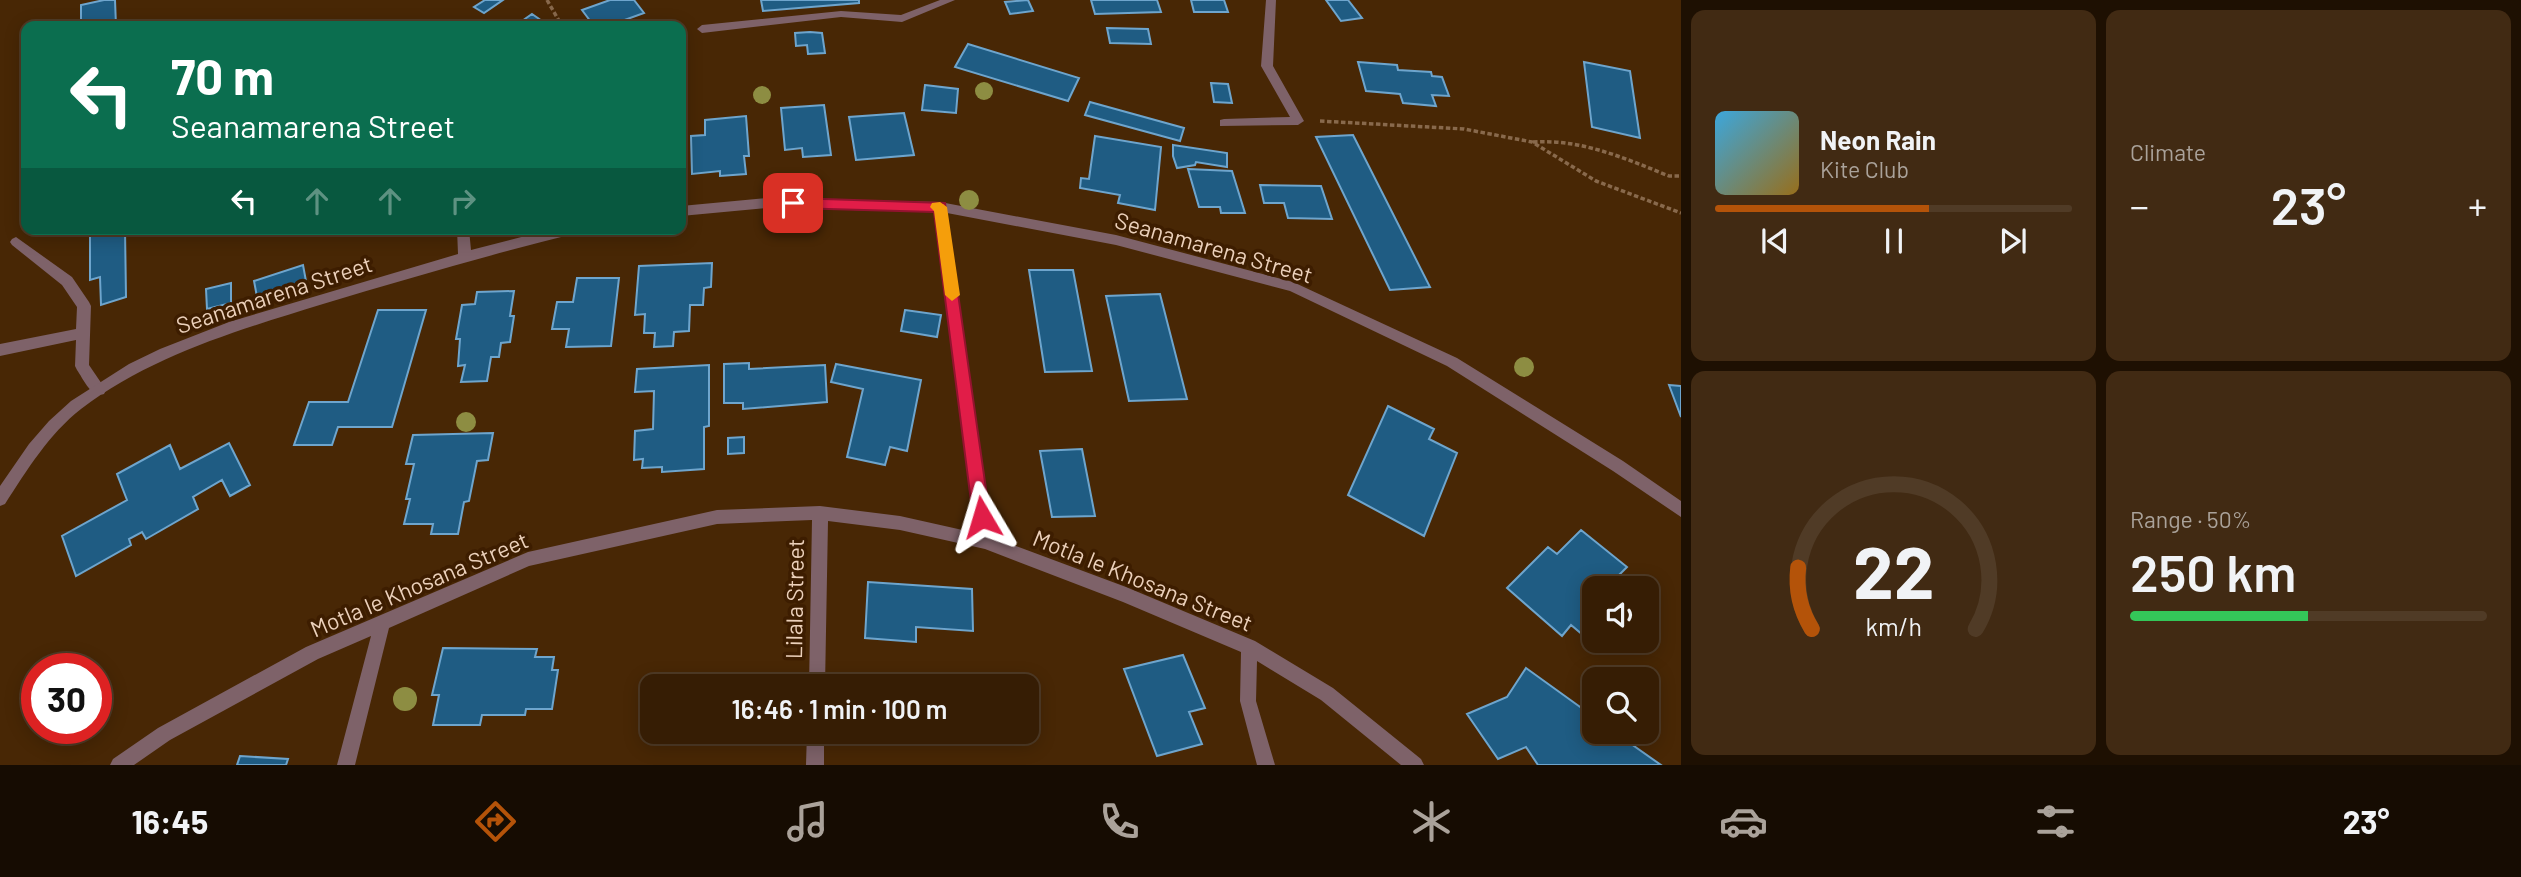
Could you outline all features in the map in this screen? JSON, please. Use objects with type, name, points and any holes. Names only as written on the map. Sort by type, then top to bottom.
[{"type":"street","points":[[702,29],[841,15],[902,19],[950,0]]},
{"type":"street","points":[[1224,124],[1298,121],[1267,66],[1271,0]]},
{"type":"street","name":"Seanamarena Street","points":[[686,211],[768,203],[940,207],[1116,240],[1293,287],[1452,362],[1619,466],[1681,510]]},
{"type":"street","points":[[940,207],[985,542]]},
{"type":"street","points":[[463,235],[465,256]]},
{"type":"street","name":"Seanamarena Street","points":[[0,499],[30,451],[75,406],[129,370],[215,331],[465,256],[549,235]]},
{"type":"street","points":[[16,242],[67,281],[84,306],[82,366],[99,390]]},
{"type":"street","points":[[0,350],[83,333]]},
{"type":"street","name":"Motla le Khosana Street","points":[[119,765],[164,734],[312,653],[528,559],[717,517],[820,513],[900,523],[985,542],[1126,595],[1249,647],[1327,694],[1415,765]]},
{"type":"street","name":"Lilala Street","points":[[817,674],[820,513]]},
{"type":"street","points":[[346,765],[383,623]]},
{"type":"street","points":[[1249,647],[1248,701],[1266,765]]},
{"type":"street","points":[[815,765],[816,744]]},
{"type":"path","points":[[547,0],[559,21]]},
{"type":"path","points":[[1298,121],[1464,129],[1532,142],[1548,140],[1581,143],[1670,176],[1681,176]]},
{"type":"path","points":[[1532,142],[1596,181],[1681,213]]},
{"type":"building","points":[[115,0],[116,21],[81,21],[81,5]]},
{"type":"building","points":[[485,0],[503,0],[484,13],[474,7]]},
{"type":"building","points":[[610,0],[634,0],[644,13],[622,21],[590,21],[582,10]]},
{"type":"building","points":[[761,0],[859,0],[859,3],[763,11]]},
{"type":"building","points":[[1028,0],[1033,11],[1010,14],[1005,2]]},
{"type":"building","points":[[1091,0],[1157,0],[1161,12],[1095,14]]},
{"type":"building","points":[[1191,0],[1224,0],[1228,12],[1194,12]]},
{"type":"building","points":[[1326,0],[1348,0],[1362,18],[1341,21]]},
{"type":"building","points":[[532,14],[542,21],[522,21]]},
{"type":"building","points":[[1107,28],[1148,29],[1151,44],[1110,43]]},
{"type":"building","points":[[795,33],[822,33],[825,53],[808,54],[807,45],[796,46]]},
{"type":"building","points":[[968,44],[1079,78],[1068,101],[955,67]]},
{"type":"building","points":[[1358,62],[1397,65],[1398,70],[1431,72],[1432,76],[1442,77],[1449,96],[1432,95],[1436,106],[1403,103],[1400,94],[1366,91]]},
{"type":"building","points":[[1584,62],[1630,71],[1640,138],[1592,127]]},
{"type":"building","points":[[1211,83],[1228,84],[1232,103],[1214,102]]},
{"type":"building","points":[[925,85],[958,89],[956,113],[922,110]]},
{"type":"building","points":[[1090,102],[1184,128],[1180,141],[1085,115]]},
{"type":"building","points":[[824,105],[831,155],[803,157],[802,148],[785,150],[781,108]]},
{"type":"building","points":[[904,113],[914,155],[856,160],[849,117]]},
{"type":"building","points":[[746,116],[749,156],[744,156],[746,174],[720,176],[720,171],[692,174],[691,136],[705,135],[705,120]]},
{"type":"building","points":[[1353,135],[1430,287],[1390,290],[1316,137]]},
{"type":"building","points":[[1095,136],[1161,147],[1155,210],[1118,203],[1120,195],[1080,188],[1081,178],[1089,179]]},
{"type":"building","points":[[1173,145],[1227,153],[1227,167],[1196,162],[1195,165],[1177,168]]},
{"type":"building","points":[[1188,169],[1232,171],[1245,213],[1221,213],[1220,207],[1199,207]]},
{"type":"building","points":[[1260,185],[1321,186],[1332,219],[1288,218],[1284,203],[1264,203]]},
{"type":"building","points":[[90,235],[125,235],[126,297],[101,305],[100,277],[90,280]]},
{"type":"building","points":[[712,263],[711,287],[704,288],[703,305],[690,305],[689,331],[674,332],[673,346],[654,347],[655,333],[644,333],[645,314],[635,315],[639,266]]},
{"type":"building","points":[[303,265],[306,281],[257,297],[254,281]]},
{"type":"building","points":[[1029,270],[1073,270],[1092,371],[1045,372]]},
{"type":"building","points":[[577,278],[619,278],[611,346],[566,347],[569,329],[552,329],[557,302],[573,302]]},
{"type":"building","points":[[231,283],[231,303],[207,309],[206,289]]},
{"type":"building","points":[[514,291],[510,342],[501,343],[499,357],[491,357],[487,381],[461,382],[465,365],[458,366],[460,339],[456,339],[462,305],[475,304],[477,292]]},
{"type":"building","points":[[1160,294],[1187,399],[1129,401],[1106,296]]},
{"type":"building","points":[[378,310],[426,310],[392,427],[338,427],[332,445],[294,445],[309,402],[348,402]]},
{"type":"building","points":[[905,310],[941,315],[937,337],[901,331]]},
{"type":"building","points":[[749,363],[749,369],[825,365],[827,402],[743,409],[743,403],[724,403],[724,364]]},
{"type":"building","points":[[836,364],[921,380],[907,451],[890,447],[885,465],[847,457],[863,389],[831,382]]},
{"type":"building","points":[[709,365],[709,426],[704,427],[704,469],[662,472],[662,467],[642,468],[643,459],[634,460],[635,431],[653,429],[654,391],[635,392],[637,369]]},
{"type":"building","points":[[1669,385],[1681,386],[1681,417]]},
{"type":"building","points":[[1388,406],[1434,429],[1429,439],[1457,453],[1424,536],[1348,495]]},
{"type":"building","points":[[493,433],[488,460],[477,461],[469,501],[464,502],[458,534],[431,534],[433,524],[404,524],[410,499],[406,499],[414,464],[406,464],[413,435]]},
{"type":"building","points":[[744,437],[744,453],[728,454],[728,438]]},
{"type":"building","points":[[229,443],[250,485],[230,496],[222,480],[193,497],[198,509],[146,539],[142,532],[129,539],[131,545],[76,576],[62,536],[127,500],[117,474],[170,445],[180,469]]},
{"type":"building","points":[[1082,449],[1095,516],[1052,517],[1040,451]]},
{"type":"building","points":[[1581,530],[1627,567],[1618,576],[1582,576],[1582,634],[1571,625],[1562,636],[1507,588],[1548,547],[1557,554]]},
{"type":"building","points":[[868,582],[972,589],[973,631],[916,627],[916,642],[865,638]]},
{"type":"building","points":[[443,648],[537,649],[535,657],[554,657],[552,670],[558,670],[552,709],[526,709],[525,715],[482,715],[480,725],[433,725],[439,695],[432,695]]},
{"type":"building","points":[[1183,655],[1205,708],[1189,712],[1202,744],[1157,756],[1124,669]]},
{"type":"building","points":[[1526,668],[1582,708],[1582,744],[1631,744],[1661,765],[1538,765],[1526,747],[1498,759],[1467,714],[1507,697]]},
{"type":"building","points":[[240,756],[288,759],[286,765],[237,765]]},
{"type":"slow traffic","points":[[937,207],[940,207],[952,295]]},
{"type":"route","points":[[793,203],[940,207],[982,517]]}]
